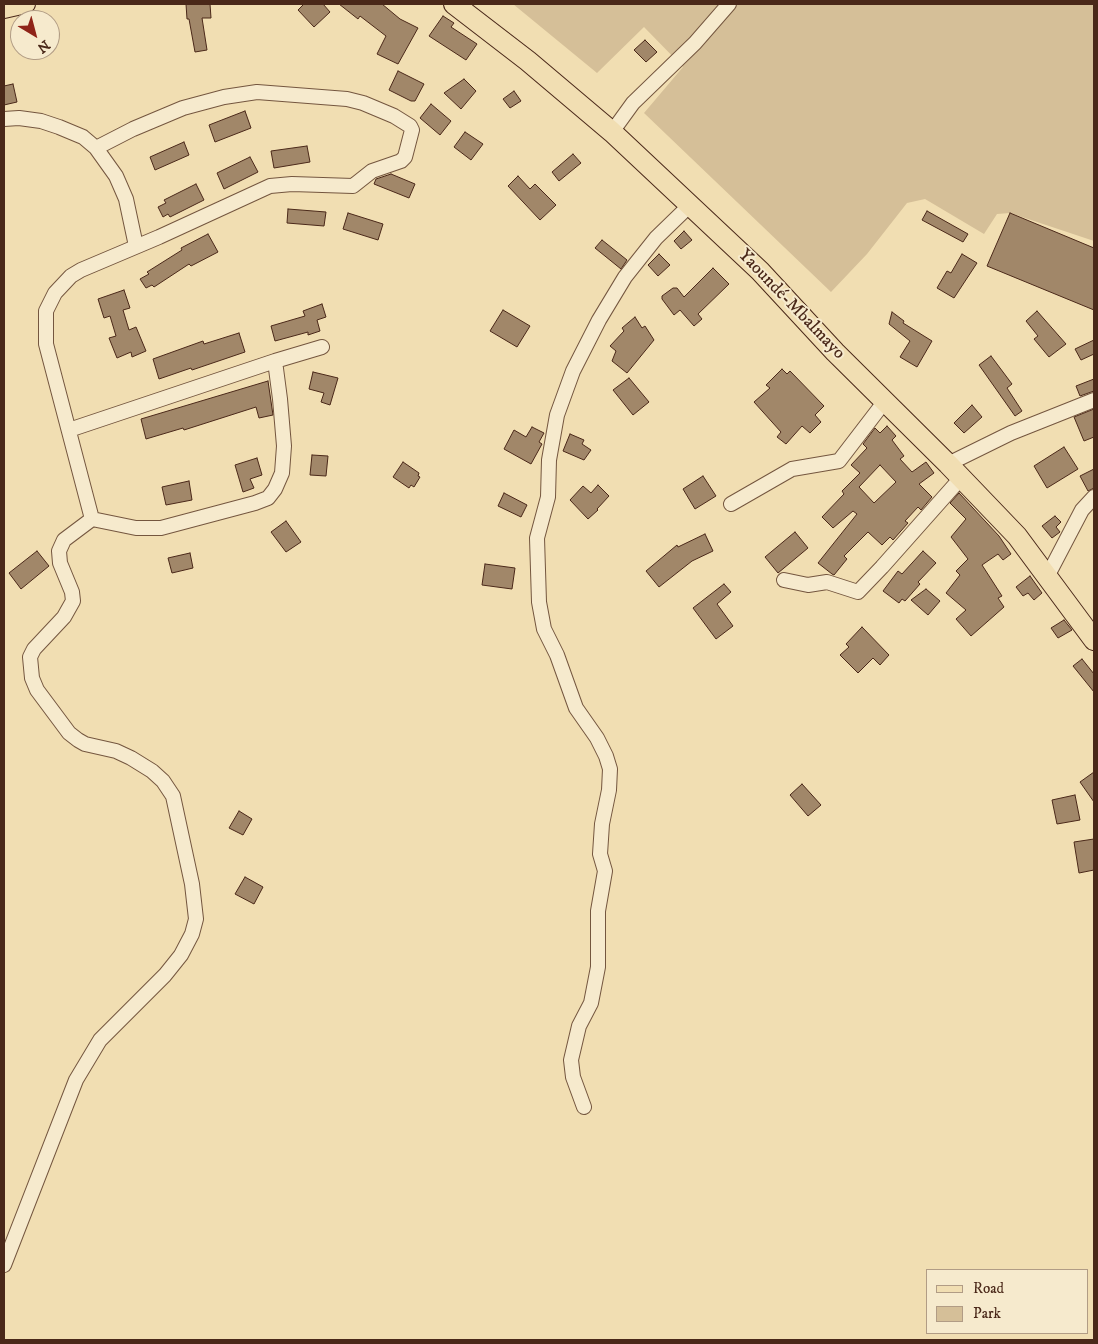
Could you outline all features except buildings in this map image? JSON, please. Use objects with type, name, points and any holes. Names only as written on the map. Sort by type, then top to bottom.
[{"type":"highway","name":"Yaoundé-Mbalmayo","points":[[454,4],[528,61],[612,132],[760,271],[835,352],[955,471],[1017,536],[1048,575],[1094,640]]},
{"type":"main road","points":[[4,9],[26,4]]},
{"type":"street","points":[[612,132],[633,103],[695,43],[729,4]]},
{"type":"street","points":[[92,518],[46,344],[45,318],[49,301],[55,293],[71,276],[81,270],[270,186],[292,184],[353,186],[372,171],[401,161],[405,157],[412,130],[410,126],[394,116],[363,103],[347,99],[257,92],[224,97],[183,108],[96,148]]},
{"type":"street","points":[[4,119],[19,118],[59,126],[83,137],[96,148],[110,166],[124,193],[136,246]]},
{"type":"street","points":[[584,1107],[573,1077],[571,1060],[578,1026],[591,1003],[598,967],[598,911],[605,871],[600,854],[602,824],[609,790],[610,769],[597,738],[576,708],[557,655],[544,629],[538,602],[538,538],[548,497],[549,460],[558,415],[573,371],[624,277],[656,238],[690,204]]},
{"type":"street","points":[[69,430],[322,347]]},
{"type":"street","points":[[92,518],[136,528],[161,528],[268,498],[275,489],[282,473],[284,446],[275,361]]},
{"type":"street","points":[[784,580],[808,585],[827,582],[858,592],[882,567],[955,471],[1011,433],[1094,400]]},
{"type":"street","points":[[732,504],[792,469],[839,461],[885,401]]},
{"type":"street","points":[[1048,575],[1082,510],[1094,497]]},
{"type":"street","points":[[4,1265],[76,1080],[100,1040],[165,975],[181,955],[192,934],[196,919],[192,884],[173,796],[163,781],[152,770],[124,754],[78,740],[69,733],[37,690],[32,678],[30,657],[34,649],[64,617],[73,601],[72,592],[59,558],[61,545],[64,540],[92,518]]},
{"type":"green space","points":[[513,4],[1094,4],[1094,241],[1010,213],[997,214],[984,234],[925,199],[907,203],[867,254],[831,292],[644,113],[683,67],[644,27],[597,73]]}]
